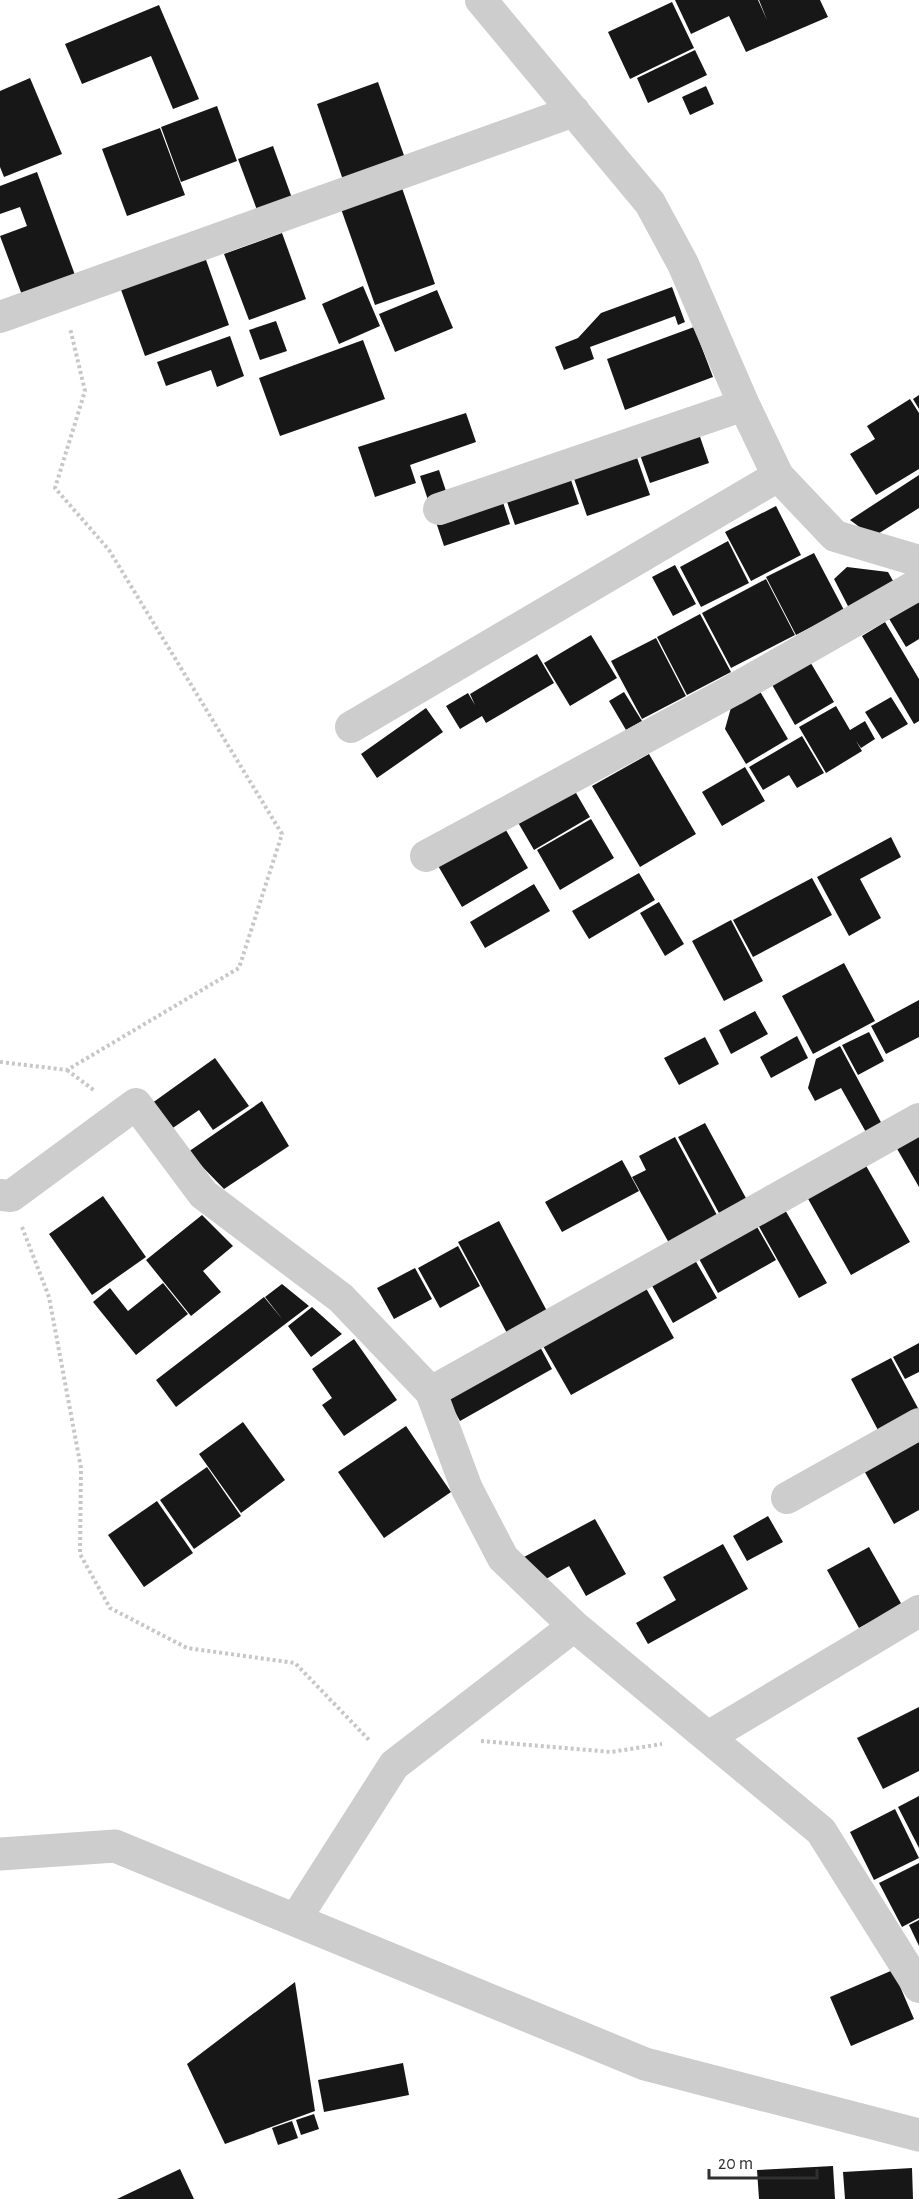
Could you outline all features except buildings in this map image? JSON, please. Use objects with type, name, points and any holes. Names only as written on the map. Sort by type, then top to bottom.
[{"type":"street","points":[[481,0],[650,202],[683,264],[744,405],[778,476],[835,536],[916,564]]},
{"type":"street","points":[[0,317],[574,111]]},
{"type":"street","points":[[439,508],[744,405]]},
{"type":"street","points":[[351,727],[778,476]]},
{"type":"street","points":[[426,856],[733,690],[916,564]]},
{"type":"street","points":[[5,1196],[135,1104],[203,1194],[341,1298],[431,1392],[467,1489],[503,1558],[574,1626],[821,1831],[919,1987]]},
{"type":"street","points":[[431,1392],[919,1119]]},
{"type":"street","points":[[787,1498],[919,1424]]},
{"type":"street","points":[[708,1737],[919,1611]]},
{"type":"street","points":[[295,1920],[393,1765],[574,1626]]},
{"type":"street","points":[[0,1854],[116,1845],[645,2064],[919,2135]]},
{"type":"path","points":[[0,1062],[67,1070],[239,968],[282,834],[109,550],[55,488],[85,391],[62,295]]},
{"type":"path","points":[[5,1196],[49,1298],[81,1468],[80,1554],[110,1608],[187,1648],[295,1663],[393,1765]]},
{"type":"path","points":[[430,1737],[611,1752],[708,1737]]}]
